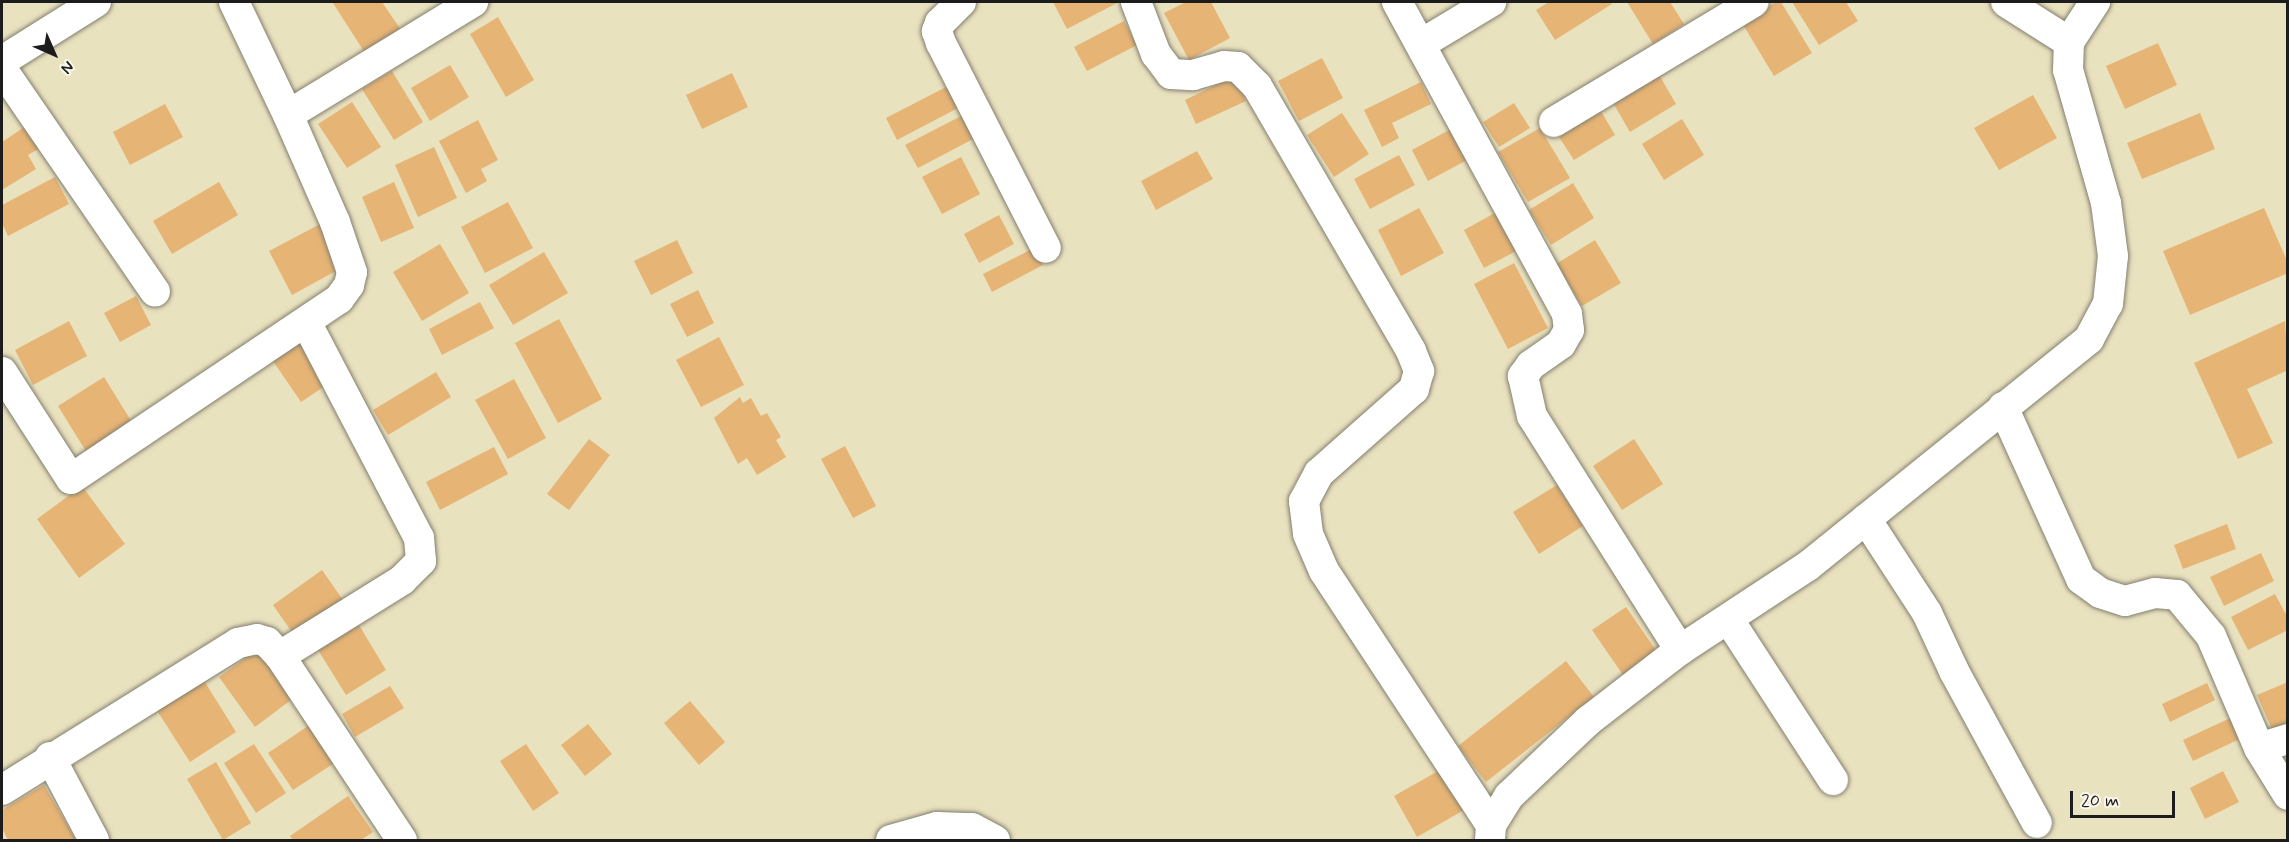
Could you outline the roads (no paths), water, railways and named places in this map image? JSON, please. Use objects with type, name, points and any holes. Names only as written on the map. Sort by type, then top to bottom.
[{"type":"street","points":[[2,61],[96,2]]},
{"type":"street","points":[[2,372],[71,479],[339,299],[349,285],[352,272],[335,222],[288,115],[234,2]]},
{"type":"street","points":[[288,115],[472,2]]},
{"type":"street","points":[[1136,2],[1156,54],[1171,74],[1193,75],[1224,66],[1238,67],[1257,86],[1411,351],[1419,371],[1414,389],[1319,473],[1304,501],[1308,534],[1324,571],[1491,833]]},
{"type":"street","points":[[1397,2],[1567,314],[1569,330],[1561,344],[1531,365],[1523,376],[1532,416],[1680,650]]},
{"type":"street","points":[[1421,44],[1491,2]]},
{"type":"street","points":[[1554,122],[1754,2]]},
{"type":"street","points":[[2006,2],[2069,42]]},
{"type":"street","points":[[1491,833],[1509,796],[1588,721],[1680,650],[1729,620],[1808,566],[2089,339],[2108,304],[2113,256],[2106,203],[2068,70],[2069,42],[2095,2]]},
{"type":"street","points":[[966,3],[940,23],[937,31],[941,43],[1046,248]]},
{"type":"street","points":[[2,69],[155,292]]},
{"type":"street","points":[[280,656],[402,580],[421,561],[419,538],[306,321]]},
{"type":"street","points":[[2002,407],[2081,579],[2100,594],[2125,601],[2155,593],[2177,595],[2211,636],[2259,748],[2288,795]]},
{"type":"street","points":[[1866,519],[1927,613],[2037,823]]},
{"type":"street","points":[[1729,620],[1833,780]]},
{"type":"street","points":[[2,790],[50,757],[238,643],[257,639],[267,642],[280,656],[402,840]]},
{"type":"street","points":[[2259,748],[2288,739]]},
{"type":"street","points":[[50,757],[94,840]]},
{"type":"street","points":[[891,840],[937,827],[972,828],[996,840]]}]
